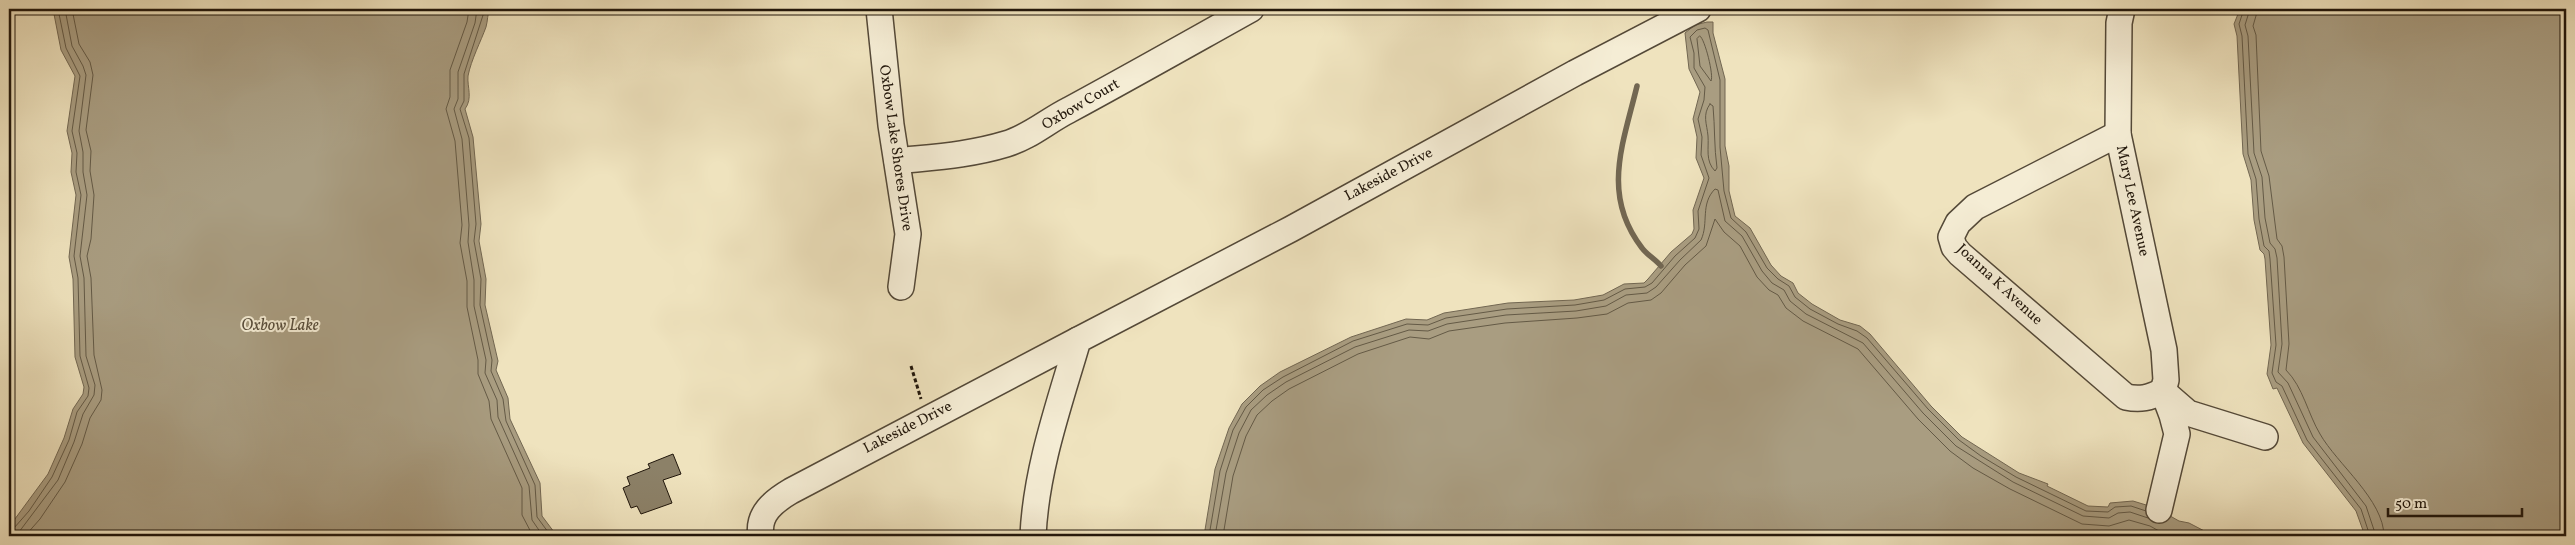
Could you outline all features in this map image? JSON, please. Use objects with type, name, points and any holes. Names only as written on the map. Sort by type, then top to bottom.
[{"type":"street","name":"Oxbow Lake Shores Drive","points":[[879,9],[884,70],[908,234],[901,287]]},
{"type":"street","name":"Oxbow Court","points":[[897,161],[956,156],[1007,144],[1035,132],[1067,110],[1106,91],[1251,9]]},
{"type":"street","name":"Lakeside Drive","points":[[761,536],[760,529],[765,512],[777,500],[813,477],[1291,229],[1575,73],[1698,9]]},
{"type":"street","name":"Mary Lee Avenue","points":[[2122,9],[2120,23],[2118,134],[2164,350],[2166,380],[2163,391]]},
{"type":"street","name":"Joanna K Avenue","points":[[2118,134],[1975,207],[1958,223],[1951,237],[1954,247],[1960,254],[2126,397],[2140,400],[2163,391]]},
{"type":"street","points":[[1033,536],[1034,509],[1043,460],[1078,340]]},
{"type":"street","points":[[2163,391],[2188,413],[2265,436]]},
{"type":"street","points":[[2159,510],[2177,434],[2163,391]]},
{"type":"path","points":[[911,366],[926,419]]},
{"type":"water","name":"Oxbow Lake","points":[[53,9],[490,9],[486,27],[469,70],[469,101],[465,109],[473,137],[481,224],[479,241],[486,279],[485,305],[498,361],[496,370],[508,398],[510,419],[540,483],[542,516],[557,536],[9,536],[9,527],[48,474],[64,438],[73,409],[83,394],[84,387],[75,357],[73,279],[69,257],[76,195],[71,172],[72,153],[67,131],[75,76],[61,50]]},
{"type":"water","points":[[2240,9],[2566,9],[2566,536],[2365,536],[2356,511],[2303,443],[2277,388],[2273,389],[2267,374],[2271,345],[2265,259],[2264,254],[2260,250],[2254,220],[2251,180],[2243,154],[2237,36],[2234,24]]},
{"type":"water","points":[[1713,22],[1713,33],[1725,79],[1725,146],[1729,166],[1729,191],[1735,216],[1750,228],[1771,265],[1781,276],[1793,283],[1798,293],[1812,304],[1840,320],[1860,326],[1870,334],[1931,406],[1962,437],[2019,473],[2048,484],[2047,486],[2088,506],[2108,507],[2110,503],[2133,501],[2156,508],[2179,521],[2189,523],[2214,536],[1204,536],[1215,469],[1229,428],[1242,404],[1260,386],[1280,372],[1351,337],[1406,319],[1427,320],[1444,313],[1508,303],[1574,300],[1603,295],[1624,284],[1644,283],[1648,279],[1671,252],[1692,234],[1694,229],[1693,210],[1704,178],[1696,158],[1697,137],[1693,119],[1700,92],[1689,69],[1685,33],[1695,25]]},
{"type":"building","points":[[673,454],[681,474],[663,480],[672,503],[641,514],[637,506],[631,508],[623,488],[630,485],[627,477],[650,468],[648,464]]},
{"type":"waterway","points":[[1637,86],[1622,149],[1619,189],[1622,208],[1629,228],[1644,250],[1661,266]]}]
